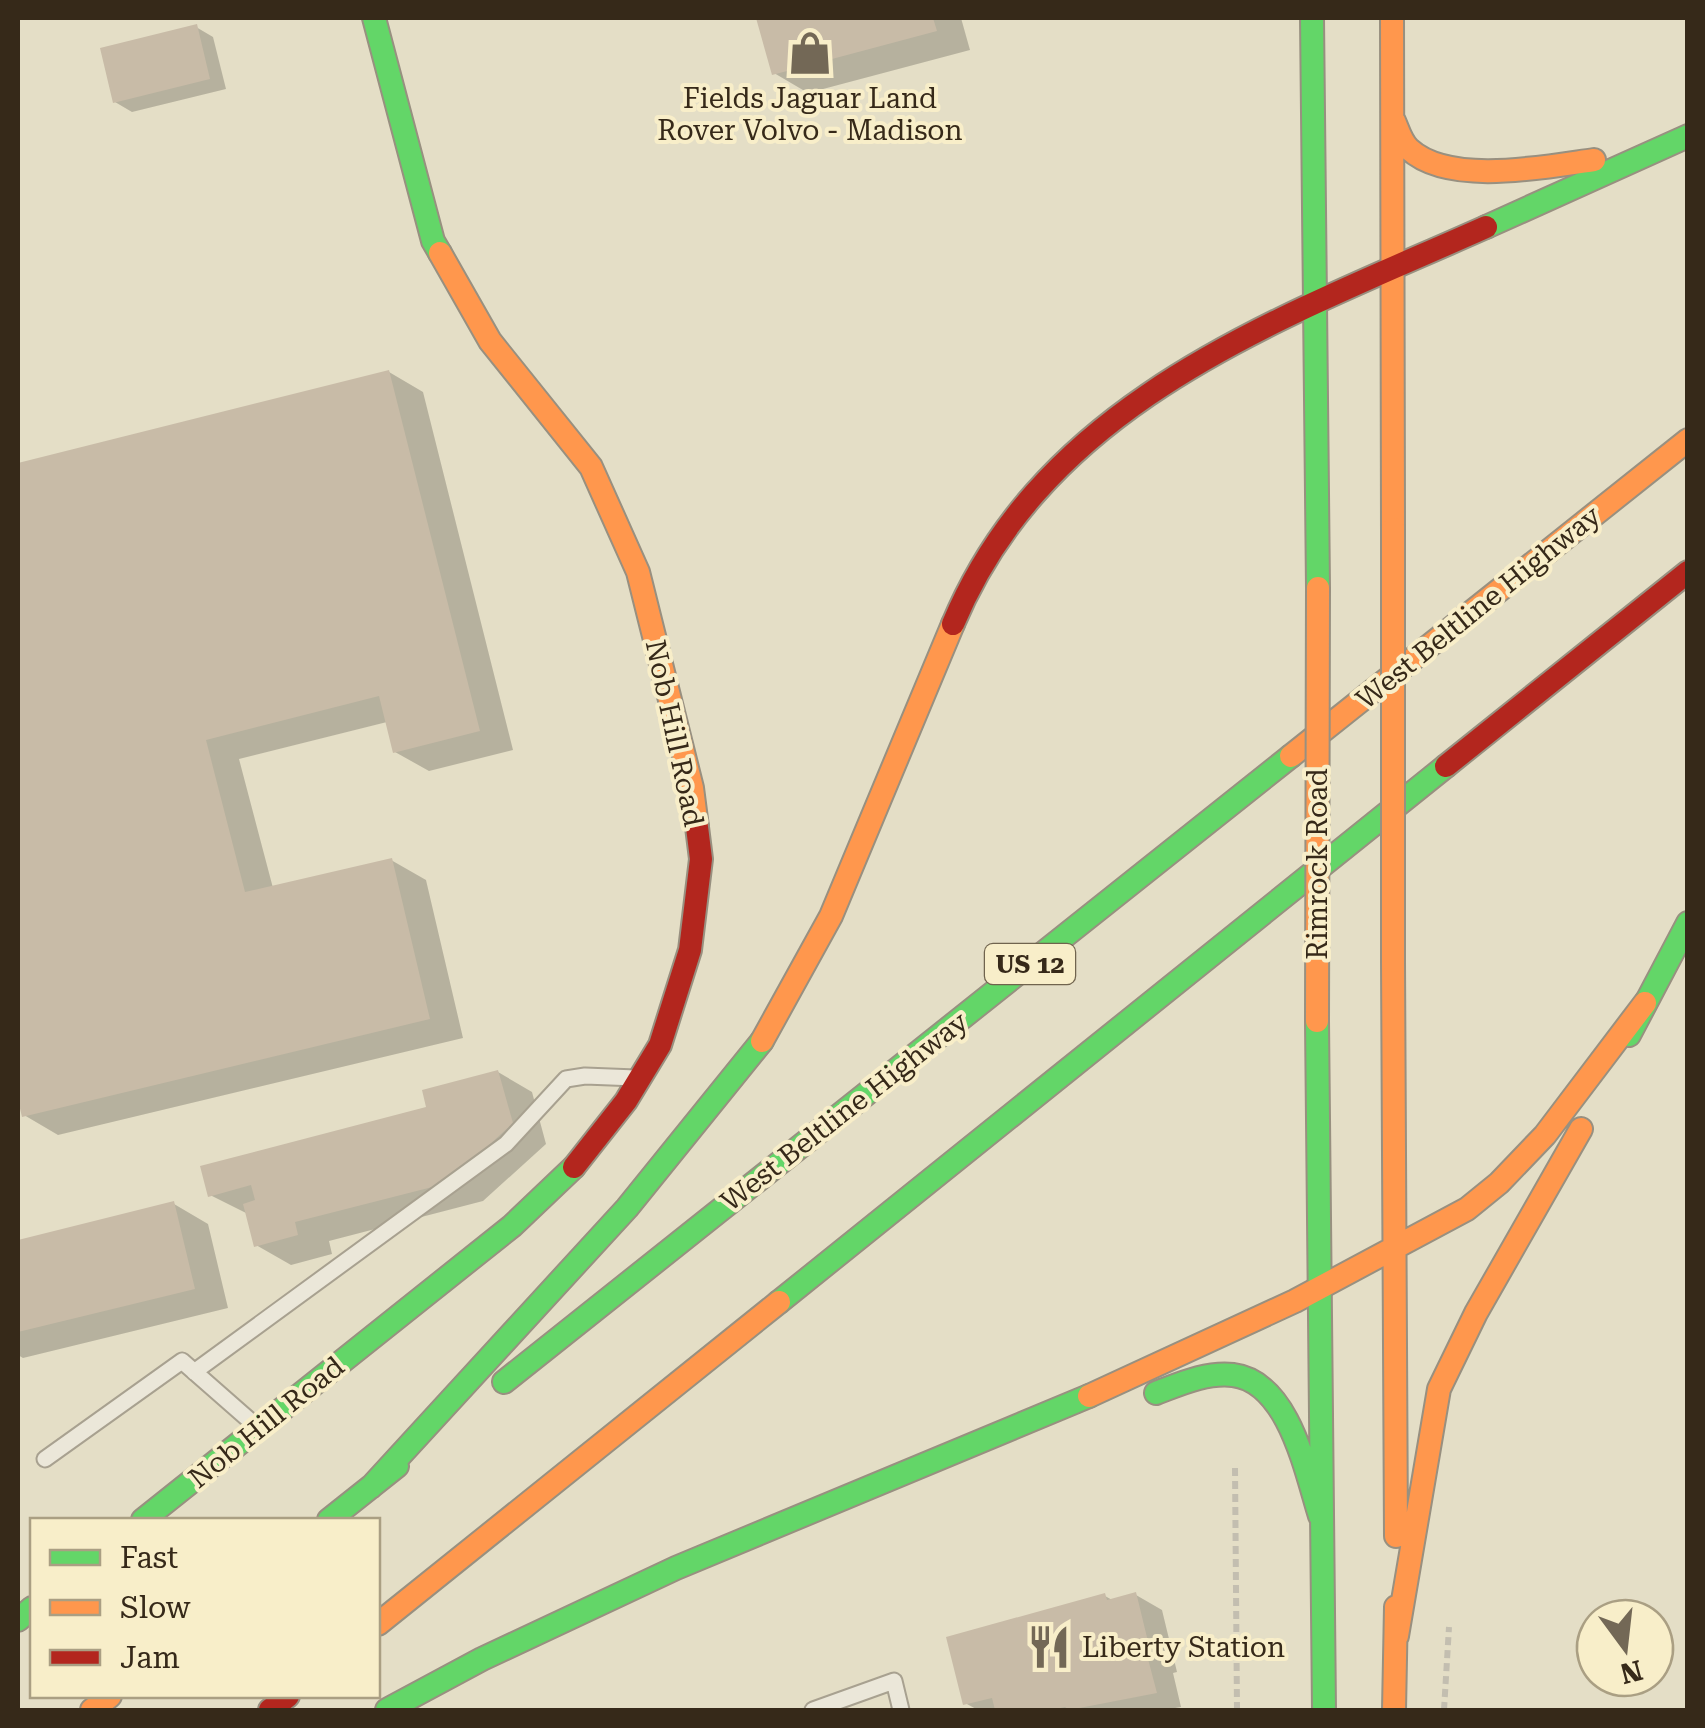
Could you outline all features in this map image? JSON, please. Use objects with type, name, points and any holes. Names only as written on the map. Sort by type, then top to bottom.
[{"type":"main road","name":"Nob Hill Road","points":[[145,1518],[512,1226],[576,1164],[660,1046],[690,950],[701,859],[692,788],[638,572],[592,466],[490,341],[433,242],[374,18]]},
{"type":"main road","name":"Rimrock Road","points":[[1312,18],[1324,1710]]},
{"type":"main road","points":[[1392,18],[1397,1636],[1394,1710]]},
{"type":"main road","points":[[1394,121],[1408,149],[1430,162],[1488,172],[1646,154]]},
{"type":"main road","points":[[371,1487],[626,1208],[766,1036],[831,916],[970,582],[1016,514],[1075,449],[1240,336],[1688,136]]},
{"type":"main road","name":"West Beltline Highway","points":[[332,1518],[1688,440]]},
{"type":"main road","points":[[380,1622],[1688,572]]},
{"type":"main road","points":[[1397,1636],[1439,1390],[1476,1313],[1578,1134],[1688,922]]},
{"type":"main road","points":[[386,1710],[462,1668],[669,1572],[821,1506],[971,1448],[1320,1290],[1472,1206],[1529,1155],[1644,1003]]},
{"type":"main road","points":[[971,1448],[1056,1427],[1212,1375],[1244,1379],[1265,1389],[1286,1415],[1320,1516]]},
{"type":"lane","points":[[194,1372],[506,1144],[566,1079],[640,1078]]},
{"type":"lane","points":[[45,1460],[182,1361],[258,1428]]},
{"type":"lane","points":[[814,1710],[894,1681],[901,1710]]},
{"type":"path","points":[[1235,1468],[1237,1710]]},
{"type":"building","name":"Fields Jaguar Land Rover Volvo - Madison","points":[[756,18],[933,18],[937,31],[772,75]]},
{"type":"building","points":[[197,24],[210,79],[113,103],[100,48]]},
{"type":"building","points":[[389,370],[480,731],[393,753],[379,696],[206,740],[245,892],[392,858],[430,1019],[22,1117],[18,1100],[18,463]]},
{"type":"building","points":[[498,1070],[513,1123],[448,1183],[295,1222],[298,1235],[254,1247],[243,1204],[255,1200],[251,1185],[208,1197],[200,1166],[426,1107],[422,1090]]},
{"type":"building","points":[[174,1201],[195,1289],[18,1332],[18,1240]]},
{"type":"building","name":"Liberty Station","points":[[1136,1592],[1157,1693],[1069,1710],[995,1710],[992,1698],[963,1705],[946,1637],[1105,1593],[1107,1600]]},
{"type":"traffic: fast","points":[[374,18],[433,241],[440,253]]},
{"type":"traffic: fast","points":[[1312,18],[1318,588]]},
{"type":"traffic: fast","points":[[1486,227],[1688,136]]},
{"type":"traffic: fast","points":[[504,1382],[1291,756]]},
{"type":"traffic: fast","points":[[779,1302],[1446,766]]},
{"type":"traffic: fast","points":[[1629,1035],[1688,923]]},
{"type":"traffic: fast","points":[[1317,1021],[1324,1710]]},
{"type":"traffic: fast","points":[[371,1487],[627,1208],[762,1041]]},
{"type":"traffic: fast","points":[[146,1518],[512,1226],[574,1167]]},
{"type":"traffic: fast","points":[[1156,1393],[1213,1375],[1233,1375],[1252,1381],[1268,1394],[1292,1432],[1320,1516]]},
{"type":"traffic: fast","points":[[387,1710],[482,1659],[676,1568],[1089,1396]]},
{"type":"traffic: fast","points":[[332,1518],[397,1466]]},
{"type":"traffic: fast","points":[[18,1620],[30,1610]]},
{"type":"traffic: slow","points":[[1392,18],[1393,529]]},
{"type":"traffic: slow","points":[[1394,121],[1409,149],[1448,167],[1498,171],[1594,160]]},
{"type":"traffic: slow","points":[[440,253],[490,341],[591,467],[638,572],[692,788],[697,827]]},
{"type":"traffic: slow","points":[[1291,756],[1688,440]]},
{"type":"traffic: slow","points":[[1393,529],[1393,961]]},
{"type":"traffic: slow","points":[[1317,1021],[1318,588]]},
{"type":"traffic: slow","points":[[762,1041],[831,916],[953,624]]},
{"type":"traffic: slow","points":[[1393,961],[1396,1536]]},
{"type":"traffic: slow","points":[[1089,1396],[1295,1301],[1467,1209],[1499,1183],[1545,1135],[1645,1003]]},
{"type":"traffic: slow","points":[[1397,1636],[1439,1389],[1476,1313],[1581,1129]]},
{"type":"traffic: slow","points":[[380,1622],[779,1302]]},
{"type":"traffic: slow","points":[[1394,1710],[1396,1607]]},
{"type":"traffic: slow","points":[[92,1710],[107,1698]]},
{"type":"traffic: jam","points":[[953,624],[994,546],[1047,480],[1109,424],[1178,376],[1252,334],[1486,227]]},
{"type":"traffic: jam","points":[[1446,766],[1688,572]]},
{"type":"traffic: jam","points":[[574,1167],[626,1101],[660,1045],[690,950],[701,859],[697,827]]},
{"type":"traffic: jam","points":[[270,1710],[285,1698]]},
{"type":"place","name":"Fields Jaguar Land Rover Volvo - Madison","points":[[810,53]]},
{"type":"place","name":"Liberty Station","points":[[1049,1647]]}]
